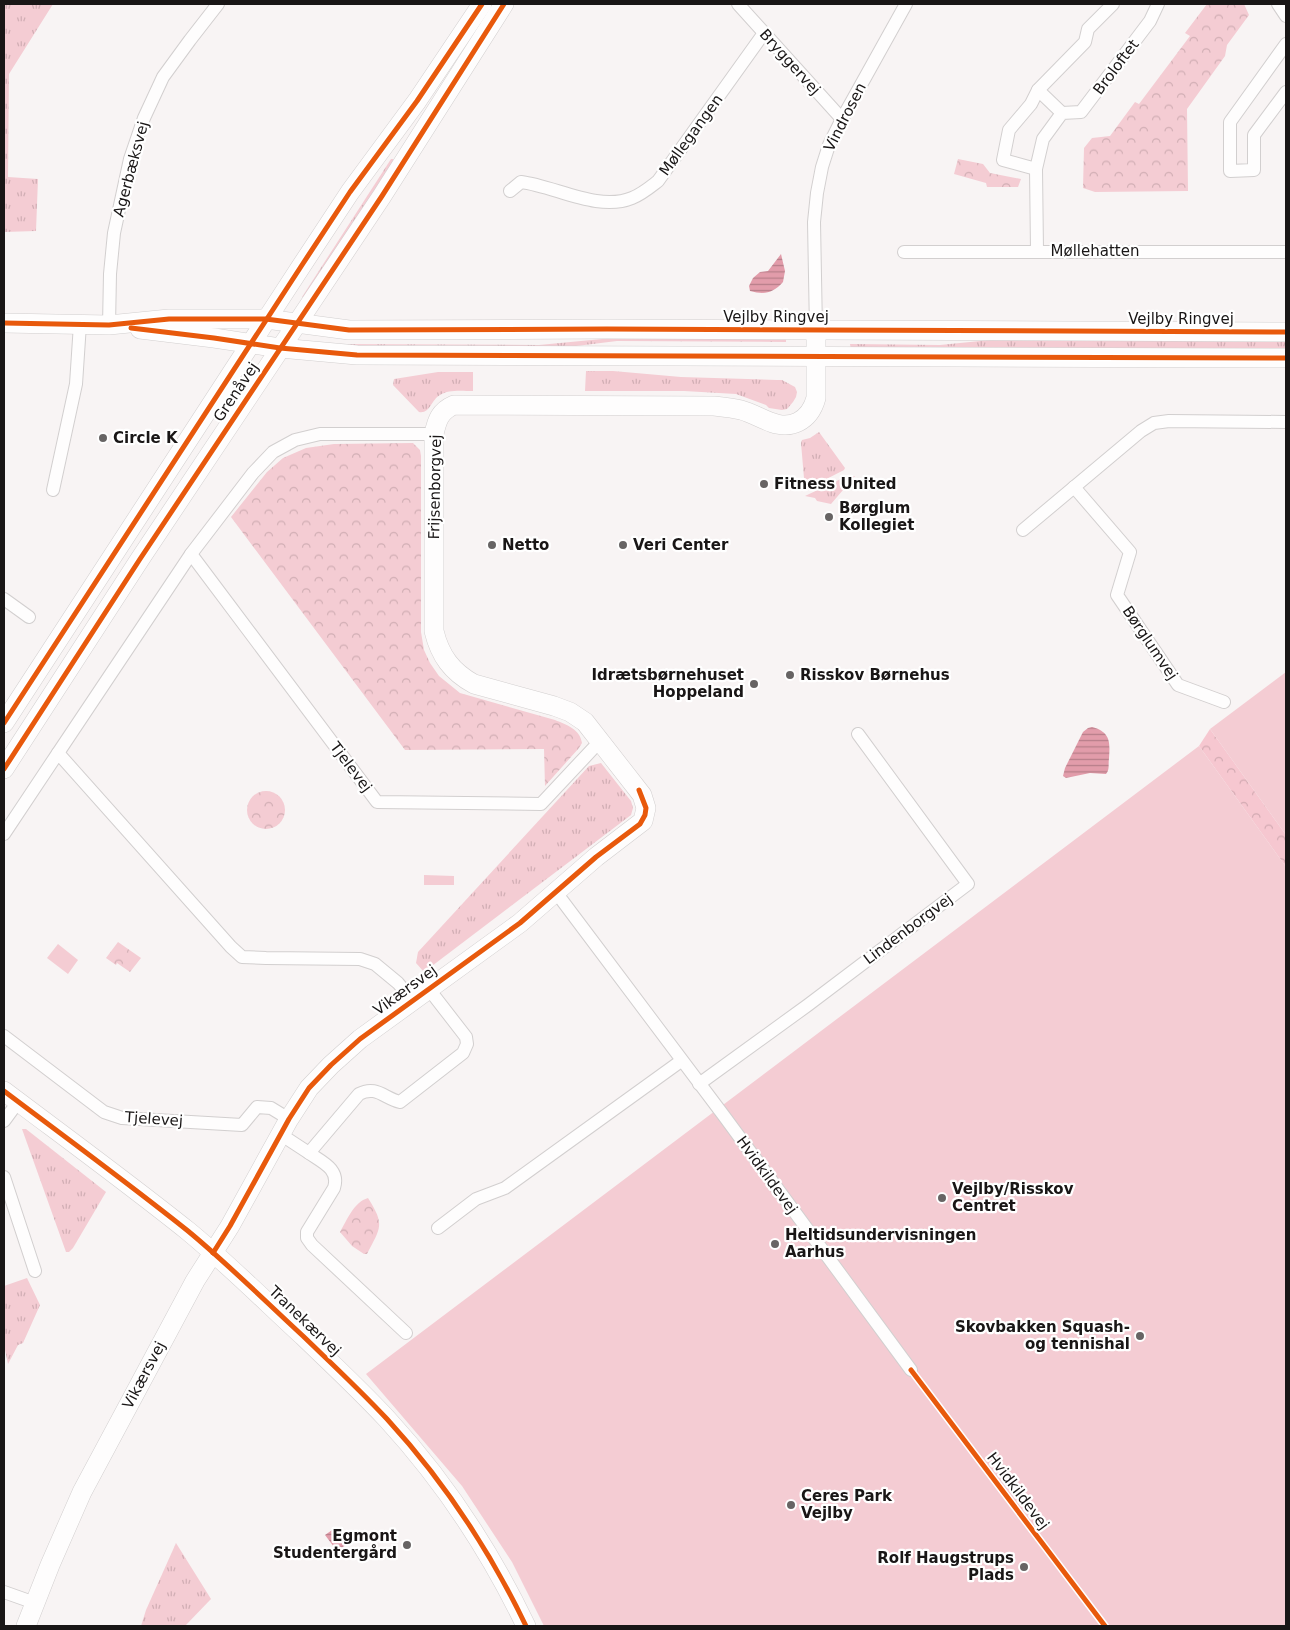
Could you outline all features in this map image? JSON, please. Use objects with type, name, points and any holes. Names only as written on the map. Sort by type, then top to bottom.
[{"type":"street","name":"Agerbæksvej","points":[[109,325],[110,274],[114,233],[130,159],[144,118],[163,78],[218,4]]},
{"type":"street","name":"Grenåvej","points":[[4,723],[350,192],[417,101],[482,4]]},
{"type":"street","name":"Grenåvej","points":[[4,769],[280,348],[377,204],[504,4]]},
{"type":"street","name":"Bryggervej","points":[[738,4],[842,119]]},
{"type":"street","name":"Vindrosen","points":[[816,330],[814,222],[822,167],[842,119],[906,4]]},
{"type":"street","points":[[1036,169],[1003,160],[1009,130],[1031,104],[1038,90],[1085,42],[1088,29],[1113,4]]},
{"type":"street","name":"Broloftet","points":[[1062,113],[1081,112],[1150,21],[1158,4]]},
{"type":"street","points":[[1278,4],[1286,16]]},
{"type":"street","name":"Møllegangen","points":[[510,191],[521,182],[599,201],[621,201],[643,192],[658,181],[764,33]]},
{"type":"street","points":[[1286,44],[1230,122],[1230,171],[1254,170],[1254,135],[1286,92]]},
{"type":"street","points":[[1037,251],[1036,169],[1043,139],[1062,113],[1038,90]]},
{"type":"street","name":"Møllehatten","points":[[904,252],[1286,252]]},
{"type":"street","name":"Vejlby Ringvej","points":[[109,325],[169,319],[266,319],[349,330],[607,328],[1286,332]]},
{"type":"street","points":[[4,323],[109,325],[280,348],[357,355],[1286,358]]},
{"type":"street","points":[[52,490],[76,384],[80,324]]},
{"type":"street","name":"Frijsenborgvej","points":[[639,790],[585,722],[570,712],[474,684],[462,677],[443,657],[437,645],[434,631],[434,434],[436,422],[440,414],[454,406],[714,406],[740,410],[782,426],[793,424],[804,419],[813,408],[816,398],[816,330]]},
{"type":"street","points":[[1023,530],[1141,431],[1154,423],[1169,421],[1286,422]]},
{"type":"street","points":[[4,834],[191,554],[253,473],[273,452],[295,440],[320,434],[434,434]]},
{"type":"street","name":"Børglumvej","points":[[1074,487],[1130,552],[1117,595],[1178,685],[1224,702]]},
{"type":"street","name":"Tjelevej","points":[[191,554],[377,802],[541,804],[601,740]]},
{"type":"street","points":[[4,599],[29,617]]},
{"type":"street","name":"Lindenborgvej","points":[[699,1084],[808,1005],[968,884],[858,734]]},
{"type":"street","points":[[58,753],[230,947],[242,957],[360,959],[375,964],[398,983],[412,1000]]},
{"type":"street","name":"Vikærsvej","points":[[26,1626],[82,1492],[168,1330],[309,1088],[360,1039],[520,922],[596,857],[640,824],[645,815],[646,808],[639,790]]},
{"type":"street","name":"Hvidkildevej","points":[[555,891],[911,1370]]},
{"type":"street","name":"Vikærsvej","points":[[309,1153],[359,1094],[365,1091],[377,1091],[400,1102],[463,1053],[467,1044],[466,1037],[428,988]]},
{"type":"street","name":"Tjelevej","points":[[4,1036],[104,1112],[122,1118],[242,1125],[256,1108],[271,1108],[285,1127]]},
{"type":"street","points":[[438,1228],[476,1199],[505,1188],[681,1061]]},
{"type":"street","points":[[4,1121],[11,1096]]},
{"type":"street","name":"Tranekærvej","points":[[11,1096],[188,1231],[236,1273],[344,1375],[426,1466],[465,1518],[496,1568],[526,1626]]},
{"type":"street","points":[[285,1127],[309,1153],[333,1170],[336,1180],[334,1188],[307,1232],[307,1238],[312,1245],[406,1333]]},
{"type":"street","points":[[4,1177],[6,1194],[35,1271]]},
{"type":"street","points":[[4,1592],[35,1603]]},
{"type":"green space","points":[[4,4],[53,4],[9,74],[8,177],[38,179],[36,231],[4,232]]},
{"type":"green space","points":[[1207,4],[1244,4],[1249,15],[1227,45],[1225,56],[1187,109],[1188,191],[1095,192],[1083,188],[1084,148],[1092,138],[1110,136],[1135,102],[1139,104],[1190,36],[1185,33]]},
{"type":"green space","points":[[391,159],[394,161],[305,297],[302,297]]},
{"type":"green space","points":[[958,159],[983,164],[990,173],[1021,179],[1018,187],[987,187],[986,183],[954,174]]},
{"type":"green space","points":[[623,337],[786,338],[786,342],[617,341],[560,348],[332,347],[332,344],[539,345]]},
{"type":"green space","points":[[1010,338],[1286,340],[1286,351],[851,350],[850,344],[940,345]]},
{"type":"green space","points":[[586,371],[613,371],[681,377],[782,380],[795,387],[797,392],[793,402],[787,409],[782,410],[769,408],[766,405],[736,394],[684,391],[585,391]]},
{"type":"green space","points":[[438,372],[473,372],[473,391],[444,393],[437,397],[426,411],[419,412],[393,385],[394,379]]},
{"type":"green space","points":[[819,432],[845,468],[805,490],[801,443],[802,440],[810,438]]},
{"type":"green space","points":[[413,443],[420,450],[421,456],[421,632],[424,650],[439,676],[460,693],[555,720],[579,734],[582,743],[579,748],[545,786],[544,749],[405,750],[231,517],[267,472],[283,458],[306,448],[334,444]]},
{"type":"green space","points":[[847,476],[855,476],[831,504],[805,496]]},
{"type":"green space","points":[[1286,672],[1286,835],[1210,729]]},
{"type":"green space","points":[[1210,729],[1286,835],[1286,867],[1199,746]]},
{"type":"green space","name":"Vejlby/Risskov Centret","points":[[1199,746],[1286,867],[1286,1626],[544,1626],[512,1562],[462,1486],[366,1374]]},
{"type":"green space","points":[[601,763],[631,801],[633,808],[631,815],[424,972],[416,963],[418,952],[589,766]]},
{"type":"green space","points":[[266,791],[279,797],[285,810],[279,823],[266,829],[253,823],[247,810],[253,797]]},
{"type":"green space","points":[[424,875],[454,876],[454,885],[424,885]]},
{"type":"green space","points":[[118,942],[141,958],[130,972],[106,958]]},
{"type":"green space","points":[[58,944],[78,960],[68,974],[47,958]]},
{"type":"green space","points":[[22,1129],[26,1129],[106,1192],[69,1252],[66,1252]]},
{"type":"green space","points":[[368,1198],[377,1214],[379,1226],[367,1254],[364,1254],[352,1246],[340,1232],[355,1207]]},
{"type":"green space","points":[[27,1278],[40,1305],[23,1343],[18,1345],[8,1364],[4,1345],[4,1286]]},
{"type":"green space","points":[[176,1543],[211,1599],[185,1626],[141,1626],[146,1610]]},
{"type":"shaded area","points":[[781,254],[785,271],[783,282],[776,289],[768,292],[750,291],[749,286],[753,278],[760,272],[768,271]]},
{"type":"shaded area","points":[[1092,727],[1103,732],[1108,739],[1109,753],[1106,774],[1090,773],[1066,778],[1063,776],[1065,768],[1083,732]]},
{"type":"shaded area","points":[[335,1528],[347,1544],[337,1551],[325,1535]]},
{"type":"cycle path","points":[[4,723],[350,192],[417,101],[482,4]]},
{"type":"cycle path","points":[[4,769],[140,559],[382,196],[504,4]]},
{"type":"cycle path","points":[[4,323],[109,325],[169,319],[266,319],[349,330],[607,329],[1286,332]]},
{"type":"cycle path","points":[[131,328],[280,348],[357,355],[1286,358]]},
{"type":"cycle path","points":[[213,1253],[289,1119],[309,1088],[360,1039],[520,923],[596,857],[640,824],[645,815],[646,808],[639,790]]},
{"type":"cycle path","points":[[4,1091],[188,1231],[232,1269],[377,1408],[408,1442],[464,1517],[497,1571],[526,1626]]},
{"type":"cycle path","points":[[911,1370],[1105,1626]]},
{"type":"place","name":"Circle K","points":[[103,438]]},
{"type":"place","name":"Fitness United","points":[[764,484]]},
{"type":"place","name":"Børglum Kollegiet","points":[[829,517]]},
{"type":"place","name":"Netto","points":[[492,545]]},
{"type":"place","name":"Veri Center","points":[[623,545]]},
{"type":"place","name":"Risskov Børnehus","points":[[790,675]]},
{"type":"place","name":"Idrætsbørnehuset Hoppeland","points":[[754,684]]},
{"type":"place","name":"Vejlby/Risskov Centret","points":[[942,1198]]},
{"type":"place","name":"Heltidsundervisningen Aarhus","points":[[775,1244]]},
{"type":"place","name":"Skovbakken Squash- og tennishal","points":[[1140,1336]]},
{"type":"place","name":"Ceres Park Vejlby","points":[[791,1505]]},
{"type":"place","name":"Egmont Studentergård","points":[[407,1545]]},
{"type":"place","name":"Rolf Haugstrups Plads","points":[[1024,1567]]}]
